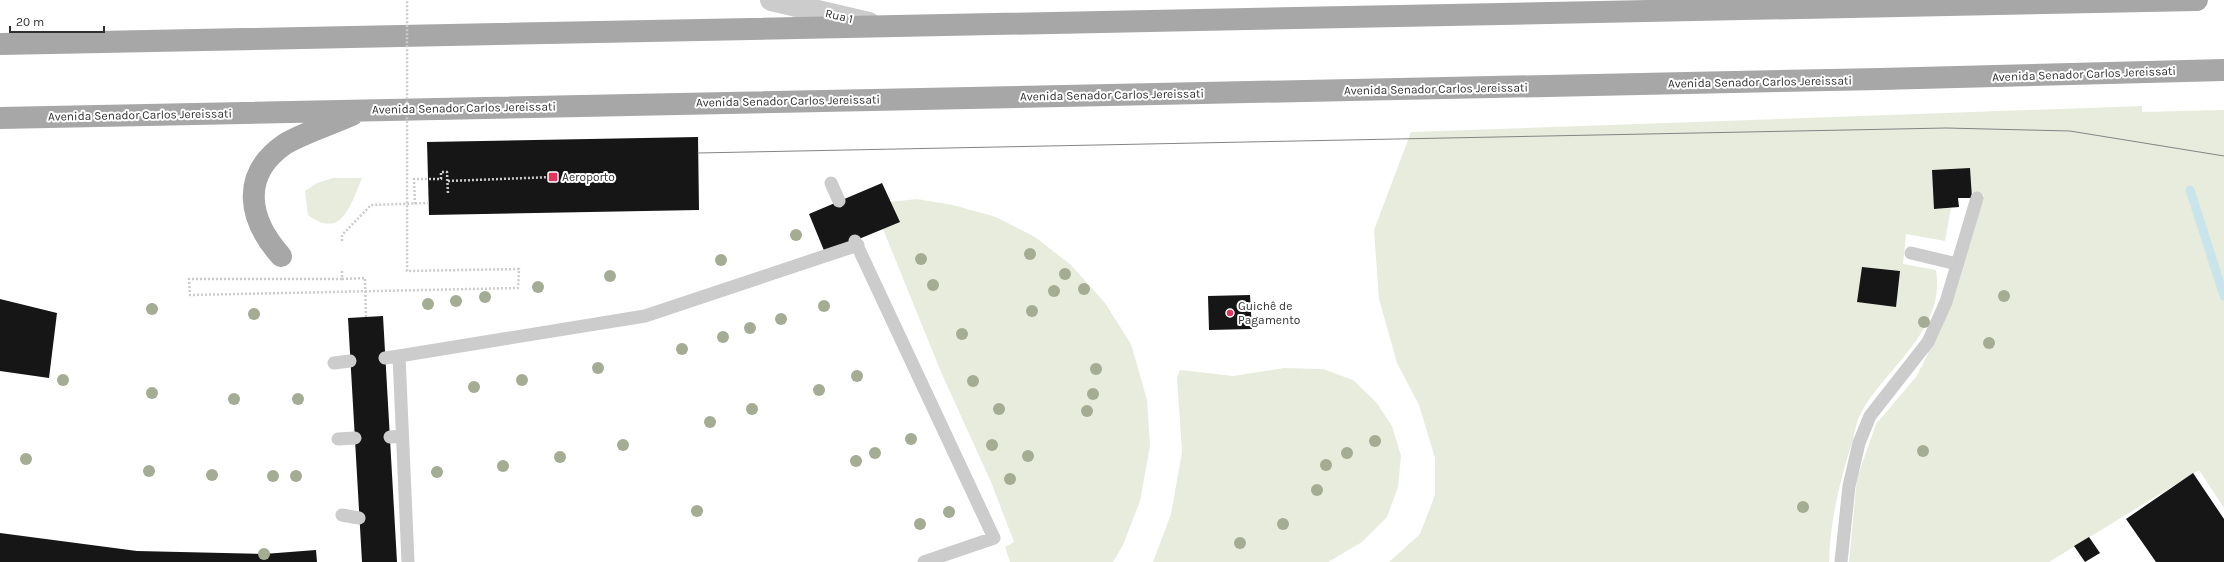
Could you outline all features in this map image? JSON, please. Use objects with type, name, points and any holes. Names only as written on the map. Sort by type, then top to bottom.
[{"type":"main road","points":[[0,44],[2069,1],[2197,0]]},
{"type":"main road","name":"Avenida Senador Carlos Jereissati","points":[[0,118],[2224,70]]},
{"type":"main road","points":[[282,256],[264,233],[258,219],[253,187],[260,168],[286,144],[363,110]]},
{"type":"street","name":"Rua 1","points":[[772,0],[884,26]]},
{"type":"lane","points":[[831,183],[839,201]]},
{"type":"lane","points":[[1841,562],[1849,486],[1859,443],[1870,416],[1928,342],[1946,302],[1976,198]]},
{"type":"lane","points":[[385,358],[645,316],[856,243],[994,538],[924,562]]},
{"type":"lane","points":[[1911,253],[1957,264]]},
{"type":"lane","points":[[399,356],[396,437],[400,516],[408,562]]},
{"type":"lane","points":[[334,363],[350,361]]},
{"type":"lane","points":[[338,439],[355,438]]},
{"type":"lane","points":[[342,516],[359,518]]},
{"type":"path","points":[[366,317],[365,278],[189,280],[190,295],[518,288],[519,269],[407,271],[407,0]]},
{"type":"path","points":[[415,204],[414,179],[441,179],[441,172],[447,172],[448,194]]},
{"type":"path","points":[[448,181],[553,177]]},
{"type":"path","points":[[342,241],[342,235],[371,205],[429,203]]},
{"type":"path","points":[[342,271],[342,279]]},
{"type":"shaded area","points":[[2142,106],[2142,112],[2224,110],[2224,508],[2199,470],[2049,562],[1849,562],[1857,478],[1876,424],[1916,377],[1937,336],[1984,195],[1970,192],[1933,173],[1935,209],[1951,208],[1945,241],[1906,234],[1903,264],[1936,270],[1937,291],[1932,311],[1924,329],[1873,394],[1862,411],[1856,425],[1836,500],[1831,531],[1829,562],[1389,562],[1420,534],[1435,495],[1435,458],[1419,405],[1397,363],[1379,299],[1374,230],[1411,132]]},
{"type":"shaded area","points":[[333,178],[362,178],[354,198],[344,216],[337,222],[329,224],[320,222],[308,215],[305,191],[317,183]]},
{"type":"shaded area","points":[[917,199],[953,205],[996,217],[1035,237],[1071,265],[1105,303],[1131,344],[1147,400],[1150,446],[1140,501],[1123,545],[1113,562],[1010,562],[1005,547],[1014,542],[991,482],[941,372],[883,229],[890,202]]},
{"type":"shaded area","points":[[1284,368],[1323,369],[1353,380],[1376,402],[1392,426],[1401,456],[1398,487],[1387,517],[1362,542],[1328,562],[1153,562],[1171,514],[1182,452],[1177,377],[1180,370],[1233,376]]},
{"type":"building","name":"Aeroporto","points":[[698,137],[699,210],[429,215],[427,142]]},
{"type":"building","points":[[1970,168],[1972,198],[1958,198],[1959,207],[1934,209],[1932,170]]},
{"type":"building","points":[[882,183],[900,222],[825,253],[809,214]]},
{"type":"building","points":[[1862,267],[1900,271],[1896,307],[1857,302]]},
{"type":"building","name":"Guichê de Pagamento","points":[[1250,295],[1252,329],[1209,330],[1208,296]]},
{"type":"building","points":[[0,299],[57,313],[49,378],[0,371]]},
{"type":"building","points":[[383,316],[397,562],[362,562],[348,318]]},
{"type":"building","points":[[2193,473],[2224,519],[2224,562],[2156,562],[2126,519]]},
{"type":"building","points":[[0,533],[137,551],[264,554],[316,550],[317,562],[0,562]]},
{"type":"building","points":[[2089,537],[2100,553],[2085,562],[2074,546]]},
{"type":"waterway","points":[[2190,190],[2224,296]]},
{"type":"tram line","points":[[698,153],[1946,128],[2070,131],[2224,156]]},
{"type":"place","name":"Aeroporto","points":[[553,177]]},
{"type":"place","name":"Guichê de Pagamento","points":[[1230,313]]}]
